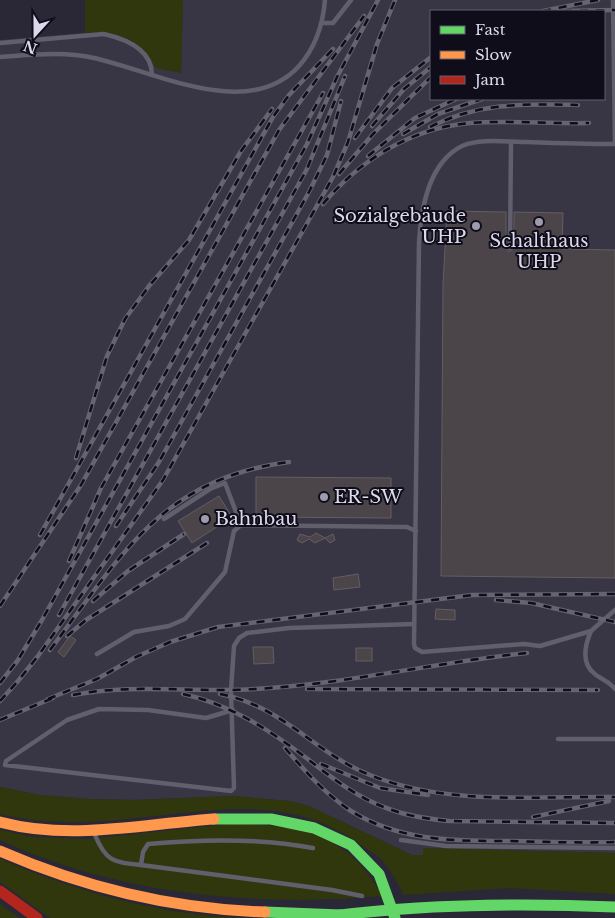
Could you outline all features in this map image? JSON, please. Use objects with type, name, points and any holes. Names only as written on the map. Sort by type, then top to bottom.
[{"type":"highway","points":[[0,822],[49,831],[93,832],[212,818],[276,818],[313,827],[352,846],[366,859],[388,891],[395,918]]},
{"type":"highway","points":[[0,851],[66,878],[168,903],[233,911],[306,912],[341,915]]},
{"type":"highway","points":[[0,891],[37,918]]},
{"type":"highway","points":[[322,918],[396,908],[476,904],[615,907]]},
{"type":"lane","points":[[0,57],[57,54],[94,58],[213,90],[239,92],[260,89],[286,78],[306,58],[315,42],[322,23],[326,0]]},
{"type":"lane","points":[[322,23],[333,23],[351,0]]},
{"type":"lane","points":[[591,631],[540,646],[524,644],[422,652],[415,648],[418,287],[422,214],[432,180],[438,168],[449,155],[463,146],[490,141],[614,144],[613,0]]},
{"type":"lane","points":[[0,43],[104,34],[120,38],[147,56],[152,66],[152,75]]},
{"type":"lane","points":[[510,248],[511,142]]},
{"type":"lane","points":[[164,519],[210,489],[225,483],[241,525]]},
{"type":"lane","points":[[97,654],[134,632],[169,626],[185,619],[225,572],[234,531],[241,525],[407,526],[416,531]]},
{"type":"lane","points":[[615,610],[591,631],[584,646],[588,666],[594,675],[607,681],[615,689]]},
{"type":"lane","points":[[232,710],[206,718],[148,710],[99,709],[67,720],[6,761],[5,765],[231,791],[234,788],[232,710],[231,690],[234,646],[239,638],[247,633],[289,628],[414,624]]},
{"type":"lane","points":[[558,739],[615,739]]},
{"type":"lane","points":[[93,832],[104,855],[110,860],[332,890],[362,896]]},
{"type":"lane","points":[[401,840],[446,846],[615,848]]},
{"type":"lane","points":[[141,865],[143,852],[148,844],[210,841],[273,842],[313,848]]},
{"type":"shaded area","points":[[183,0],[615,0],[615,853],[423,848],[423,855],[412,855],[309,806],[289,801],[232,796],[134,800],[89,799],[40,795],[0,787],[0,40],[104,31],[121,36],[181,73]]},
{"type":"green space","points":[[85,0],[183,0],[181,73],[156,68],[143,50],[126,38],[107,33],[85,33]]},
{"type":"green space","points":[[0,787],[40,795],[89,799],[134,800],[232,796],[289,801],[309,806],[412,855],[423,855],[423,848],[615,853],[615,894],[508,888],[404,895],[388,868],[376,855],[332,827],[306,818],[254,809],[227,809],[108,821],[35,820],[0,814]]},
{"type":"green space","points":[[230,824],[279,827],[300,830],[319,836],[337,845],[353,857],[368,874],[383,896],[285,900],[188,893],[139,885],[92,874],[45,859],[0,840],[0,830],[33,837],[88,839]]},
{"type":"green space","points":[[0,859],[59,882],[119,900],[181,912],[244,918],[50,918],[0,882]]},
{"type":"green space","points":[[0,904],[2,906],[20,918],[0,918]]},
{"type":"building","points":[[447,211],[506,212],[506,248],[509,252],[514,248],[514,212],[563,213],[562,249],[615,250],[615,578],[441,576],[443,285]]},
{"type":"building","name":"ER-SW","points":[[256,477],[391,478],[391,518],[256,517]]},
{"type":"building","name":"Bahnbau","points":[[219,496],[232,517],[192,543],[178,521]]},
{"type":"building","points":[[316,533],[325,538],[315,543],[309,539],[302,543],[297,540],[300,534],[310,537]]},
{"type":"building","points":[[333,534],[335,540],[330,543],[325,538]]},
{"type":"building","points":[[358,574],[360,587],[334,590],[333,578]]},
{"type":"building","points":[[436,609],[455,610],[455,620],[435,619]]},
{"type":"building","points":[[70,636],[76,640],[64,657],[58,652]]},
{"type":"building","points":[[253,647],[273,647],[274,663],[254,664]]},
{"type":"building","points":[[356,648],[372,648],[372,661],[356,661]]},
{"type":"railway","points":[[0,683],[18,660],[42,620],[307,144],[337,77],[378,0]]},
{"type":"railway","points":[[0,701],[38,656],[163,480],[333,177],[348,142],[377,44],[395,0]]},
{"type":"railway","points":[[548,10],[598,0]]},
{"type":"railway","points":[[605,10],[615,10]]},
{"type":"railway","points":[[0,606],[81,485],[279,130],[364,16]]},
{"type":"railway","points":[[40,535],[273,117],[289,95],[333,49]]},
{"type":"railway","points":[[355,138],[392,88],[430,58]]},
{"type":"railway","points":[[372,126],[404,89],[430,68]]},
{"type":"railway","points":[[59,615],[307,169],[345,76]]},
{"type":"railway","points":[[339,174],[373,134],[430,78]]},
{"type":"railway","points":[[69,561],[101,488],[323,93]]},
{"type":"railway","points":[[368,156],[415,118],[454,100]]},
{"type":"railway","points":[[403,134],[438,114],[479,100]]},
{"type":"railway","points":[[116,526],[159,462],[309,192],[327,155],[341,101]]},
{"type":"railway","points":[[430,127],[467,113],[502,106],[539,104],[578,105]]},
{"type":"railway","points":[[76,458],[107,356],[125,319],[149,286],[189,240],[241,151],[272,109]]},
{"type":"railway","points":[[323,204],[353,173],[370,160],[407,139],[427,132],[448,126],[485,122],[589,123]]},
{"type":"railway","points":[[50,650],[99,583],[123,554],[148,527],[176,504],[208,485],[245,471],[289,462]]},
{"type":"railway","points":[[93,601],[128,571],[184,534]]},
{"type":"railway","points":[[67,636],[86,620],[207,543]]},
{"type":"railway","points":[[48,699],[97,679],[136,657],[170,642],[218,627],[472,595],[615,594]]},
{"type":"railway","points":[[496,600],[531,603],[615,622]]},
{"type":"railway","points":[[73,695],[96,691],[141,689],[232,690],[324,683],[527,653]]},
{"type":"railway","points":[[307,689],[598,690]]},
{"type":"railway","points":[[183,694],[216,704],[262,727],[355,793],[396,811],[418,817],[449,821],[615,823]]},
{"type":"railway","points":[[220,694],[242,700],[262,709],[350,766],[399,785],[429,791],[491,797],[615,797]]},
{"type":"railway","points":[[0,720],[53,698]]},
{"type":"railway","points":[[285,748],[316,782],[333,797],[351,811],[389,829],[429,838],[450,840],[615,842]]},
{"type":"railway","points":[[321,764],[380,788],[428,795]]},
{"type":"railway","points":[[533,817],[609,801]]},
{"type":"traffic: fast","points":[[214,819],[271,819],[314,828],[351,845],[379,874],[395,918]]},
{"type":"traffic: fast","points":[[332,916],[438,907],[544,905],[615,907]]},
{"type":"traffic: fast","points":[[265,912],[341,915]]},
{"type":"traffic: slow","points":[[0,822],[27,828],[80,831],[214,819]]},
{"type":"traffic: slow","points":[[0,851],[64,876],[130,894],[197,906],[265,912]]},
{"type":"traffic: jam","points":[[0,891],[37,918]]},
{"type":"place","name":"Schalthaus UHP","points":[[539,222]]},
{"type":"place","name":"Sozialgebäude UHP","points":[[476,226]]},
{"type":"place","name":"ER-SW","points":[[324,497]]},
{"type":"place","name":"Bahnbau","points":[[205,519]]}]
